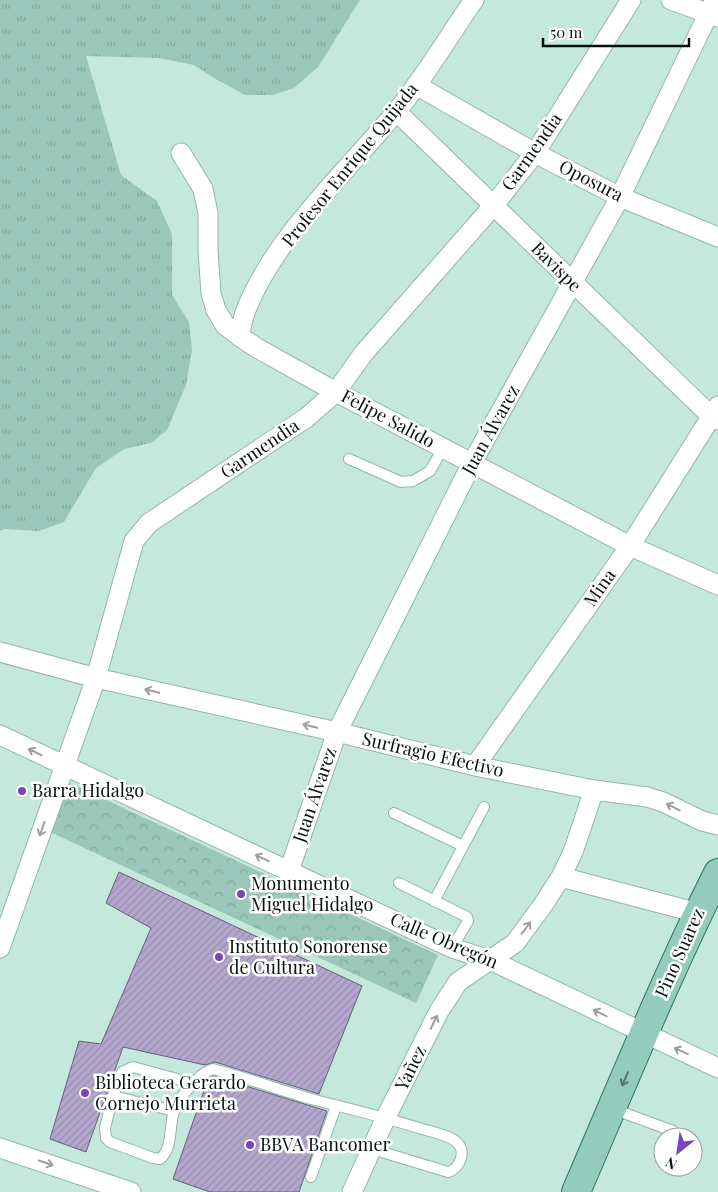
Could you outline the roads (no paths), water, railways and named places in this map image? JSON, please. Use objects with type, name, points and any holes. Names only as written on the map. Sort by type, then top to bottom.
[{"type":"main road","name":"Pino Suarez","points":[[576,1192],[644,1034],[718,873]]},
{"type":"street","name":"Profesor Enrique Quijada","points":[[239,336],[252,295],[280,250],[346,168],[396,111],[474,0]]},
{"type":"street","name":"Garmendia","points":[[0,948],[6,914],[96,678],[129,556],[134,542],[141,531],[149,523],[306,418],[336,392],[364,354],[494,205],[535,152],[631,0]]},
{"type":"street","points":[[671,0],[714,10]]},
{"type":"street","name":"Juan Álvarez","points":[[288,871],[337,732],[472,463],[620,197],[714,10]]},
{"type":"street","name":"Oposura","points":[[416,85],[620,197],[718,237]]},
{"type":"street","name":"Bavispe","points":[[396,111],[572,283],[716,414]]},
{"type":"street","name":"Felipe Salido","points":[[181,153],[203,189],[208,213],[211,293],[216,310],[225,325],[258,348],[336,392],[630,546],[718,585]]},
{"type":"street","name":"Mina","points":[[475,766],[630,546],[716,414]]},
{"type":"street","name":"Surfragio Efectivo","points":[[0,652],[96,678],[337,732],[475,766],[594,790],[647,797],[663,802],[702,821],[718,825]]},
{"type":"street","name":"Calle Obregón","points":[[0,735],[452,948],[490,960],[718,1068]]},
{"type":"street","name":"Yañez","points":[[352,1192],[386,1117],[439,1011],[458,982],[515,943],[544,905],[573,852],[594,790]]},
{"type":"street","points":[[561,877],[698,913]]},
{"type":"street","points":[[0,1148],[131,1192]]},
{"type":"lane","points":[[350,459],[401,482],[413,481],[430,471],[443,448]]},
{"type":"lane","points":[[434,900],[484,807]]},
{"type":"lane","points":[[394,813],[463,846]]},
{"type":"lane","points":[[399,883],[467,917],[468,922],[452,948]]},
{"type":"lane","points":[[192,1083],[133,1067],[122,1072],[113,1096],[105,1128],[106,1138],[110,1142],[160,1159],[166,1152],[174,1111],[192,1083],[208,1071],[213,1070],[294,1095],[386,1117],[448,1137],[461,1146],[462,1152],[459,1166],[448,1172],[372,1149]]},
{"type":"lane","points":[[113,1096],[174,1111]]},
{"type":"lane","points":[[310,1177],[336,1106]]},
{"type":"lane","points":[[612,1108],[663,1127]]},
{"type":"place","name":"Barra Hidalgo","points":[[22,791]]},
{"type":"place","name":"Monumento Miguel Hidalgo","points":[[241,894]]},
{"type":"place","name":"Instituto Sonorense de Cultura","points":[[219,957]]},
{"type":"place","name":"Biblioteca Gerardo Cornejo Murrieta","points":[[85,1093]]},
{"type":"place","name":"BBVA Bancomer","points":[[250,1145]]}]
